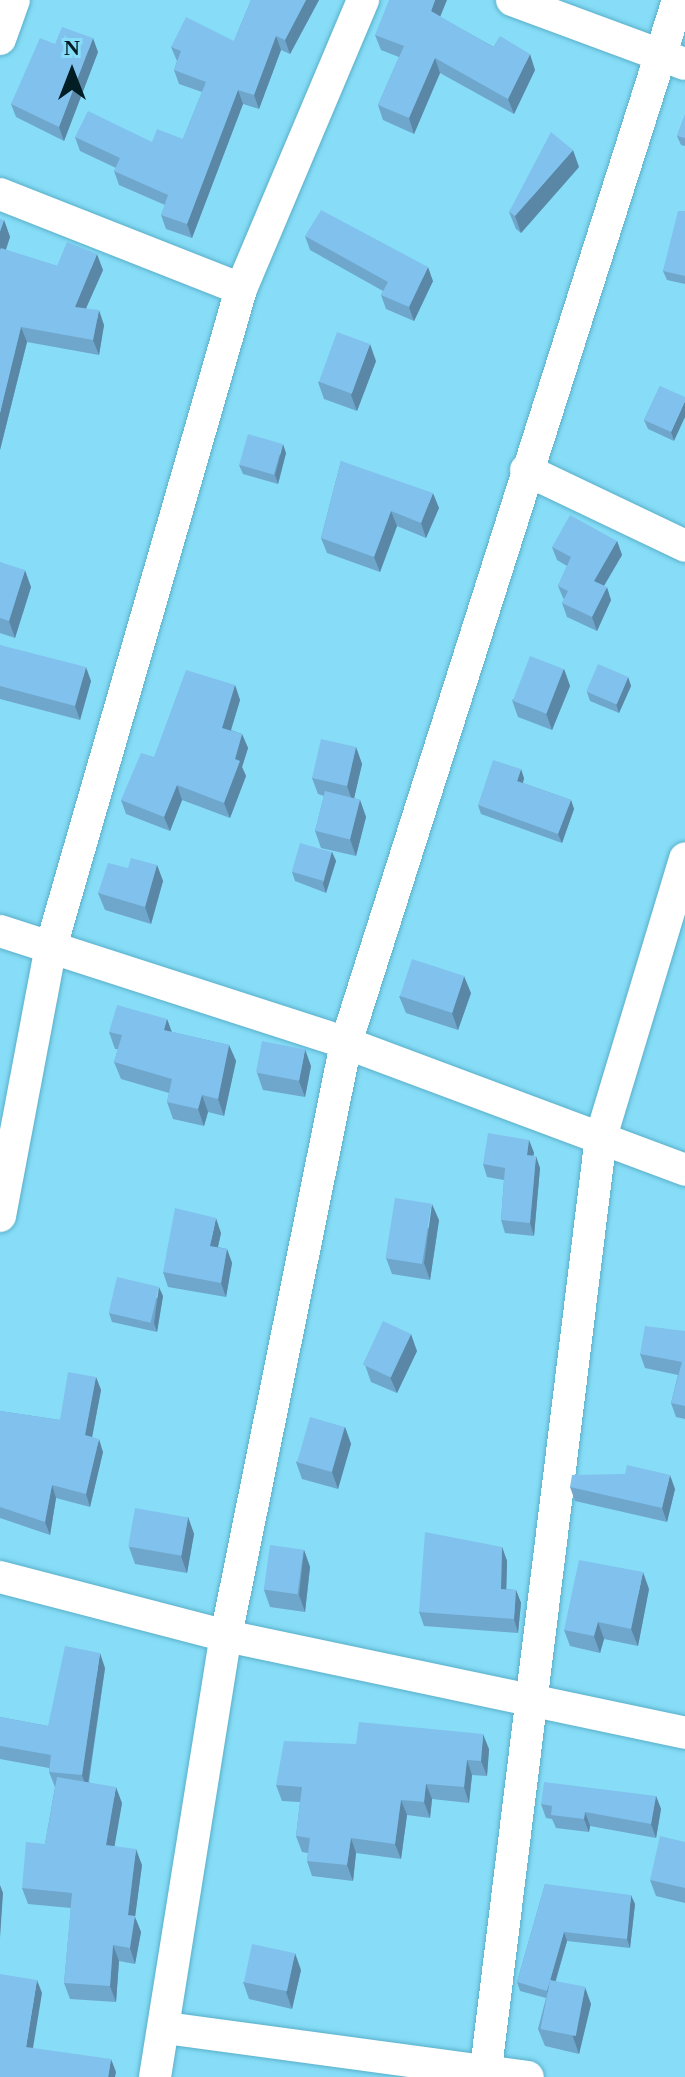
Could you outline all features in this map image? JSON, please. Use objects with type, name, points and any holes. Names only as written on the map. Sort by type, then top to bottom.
[{"type":"street","points":[[0,39],[14,0]]},
{"type":"street","points":[[0,1216],[51,947],[241,289],[363,0]]},
{"type":"street","points":[[512,0],[671,59]]},
{"type":"street","points":[[155,2077],[166,2028],[226,1636],[346,1043],[526,470],[671,59],[678,0]]},
{"type":"street","points":[[0,194],[241,289]]},
{"type":"street","points":[[526,470],[685,546]]},
{"type":"street","points":[[485,2073],[526,1701],[601,1137],[685,858]]},
{"type":"street","points":[[0,931],[346,1043],[685,1170]]},
{"type":"street","points":[[0,1577],[226,1636],[685,1733]]},
{"type":"street","points":[[166,2028],[528,2077]]},
{"type":"building","points":[[251,0],[306,0],[285,40],[276,36],[254,95],[238,90],[187,224],[161,215],[168,195],[114,171],[120,158],[75,137],[88,111],[152,142],[157,129],[183,139],[206,82],[174,70],[181,51],[171,47],[186,17],[234,41]]},
{"type":"building","points":[[389,0],[435,0],[431,11],[493,47],[500,36],[530,54],[508,99],[435,58],[409,118],[378,105],[404,46],[375,35]]},
{"type":"building","points":[[62,27],[93,38],[59,127],[11,104],[40,38],[55,44]]},
{"type":"building","points":[[685,115],[685,138],[677,136]]},
{"type":"building","points":[[551,132],[573,150],[515,216],[509,212]]},
{"type":"building","points":[[321,210],[428,267],[409,307],[381,295],[388,282],[305,236]]},
{"type":"building","points":[[678,211],[685,211],[685,276],[663,271]]},
{"type":"building","points":[[67,242],[97,254],[75,307],[99,310],[93,340],[21,327],[0,413],[0,250],[57,266]]},
{"type":"building","points":[[337,332],[370,344],[352,394],[319,382]]},
{"type":"building","points":[[660,386],[685,397],[671,432],[644,420]]},
{"type":"building","points":[[248,434],[283,444],[274,475],[239,465]]},
{"type":"building","points":[[341,461],[433,493],[421,523],[391,511],[374,557],[321,538]]},
{"type":"building","points":[[570,515],[617,541],[594,581],[607,587],[592,617],[562,603],[568,591],[558,586],[571,557],[552,547]]},
{"type":"building","points":[[0,562],[25,570],[9,621],[0,618]]},
{"type":"building","points":[[0,645],[86,667],[75,706],[0,686]]},
{"type":"building","points":[[530,656],[564,669],[546,714],[513,701]]},
{"type":"building","points":[[598,664],[628,677],[617,705],[586,692]]},
{"type":"building","points":[[186,670],[235,685],[222,728],[242,734],[235,759],[240,761],[224,803],[177,785],[164,817],[121,800],[141,753],[154,757]]},
{"type":"building","points":[[321,739],[356,747],[347,786],[312,778]]},
{"type":"building","points":[[493,760],[521,769],[517,781],[571,800],[558,834],[478,805]]},
{"type":"building","points":[[325,791],[360,800],[350,839],[315,831]]},
{"type":"building","points":[[300,843],[332,852],[323,881],[292,872]]},
{"type":"building","points":[[131,858],[157,865],[145,907],[98,893],[108,863],[128,868]]},
{"type":"building","points":[[412,959],[464,976],[452,1013],[400,996]]},
{"type":"building","points":[[117,1005],[167,1019],[164,1030],[229,1045],[218,1099],[202,1095],[198,1109],[167,1102],[172,1079],[114,1062],[122,1035],[109,1032]]},
{"type":"building","points":[[262,1041],[305,1049],[299,1081],[256,1072]]},
{"type":"building","points":[[488,1133],[529,1140],[527,1155],[536,1156],[530,1223],[501,1220],[505,1168],[483,1164]]},
{"type":"building","points":[[395,1198],[432,1204],[422,1264],[385,1258]]},
{"type":"building","points":[[175,1208],[216,1218],[210,1246],[227,1249],[221,1283],[163,1272]]},
{"type":"building","points":[[117,1277],[159,1287],[151,1323],[109,1313]]},
{"type":"building","points":[[383,1321],[411,1334],[391,1378],[363,1365]]},
{"type":"building","points":[[645,1326],[685,1331],[685,1406],[671,1403],[682,1362],[640,1354]]},
{"type":"building","points":[[68,1372],[96,1377],[85,1435],[99,1439],[86,1494],[52,1485],[45,1522],[0,1507],[0,1411],[60,1420]]},
{"type":"building","points":[[310,1417],[345,1427],[332,1472],[297,1462]]},
{"type":"building","points":[[627,1465],[670,1475],[662,1508],[570,1487],[572,1475],[625,1474]]},
{"type":"building","points":[[135,1508],[188,1517],[181,1556],[128,1546]]},
{"type":"building","points":[[425,1532],[502,1547],[501,1589],[516,1590],[514,1619],[419,1612]]},
{"type":"building","points":[[270,1545],[304,1550],[297,1594],[264,1590]]},
{"type":"building","points":[[579,1560],[643,1572],[631,1629],[598,1622],[594,1636],[564,1630]]},
{"type":"building","points":[[65,1646],[100,1653],[82,1775],[49,1772],[51,1755],[0,1746],[0,1717],[48,1726]]},
{"type":"building","points":[[359,1722],[483,1734],[481,1761],[467,1760],[464,1787],[426,1784],[424,1802],[401,1800],[395,1844],[351,1838],[347,1865],[307,1861],[310,1838],[296,1836],[302,1787],[276,1785],[284,1741],[356,1744]]},
{"type":"building","points":[[57,1777],[116,1787],[106,1845],[136,1849],[128,1915],[135,1916],[130,1948],[113,1945],[110,1986],[64,1983],[72,1893],[22,1888],[26,1842],[45,1844]]},
{"type":"building","points":[[544,1782],[656,1796],[651,1824],[585,1812],[584,1819],[551,1815],[552,1806],[541,1804]]},
{"type":"building","points":[[660,1836],[685,1842],[685,1888],[650,1880]]},
{"type":"building","points":[[545,1884],[631,1895],[627,1939],[564,1932],[547,1991],[517,1982]]},
{"type":"building","points":[[252,1944],[295,1953],[287,1991],[244,1982]]},
{"type":"building","points":[[0,1974],[37,1980],[26,2047],[111,2059],[108,2077],[0,2077]]},
{"type":"building","points":[[550,1980],[585,1987],[576,2036],[540,2029]]}]
